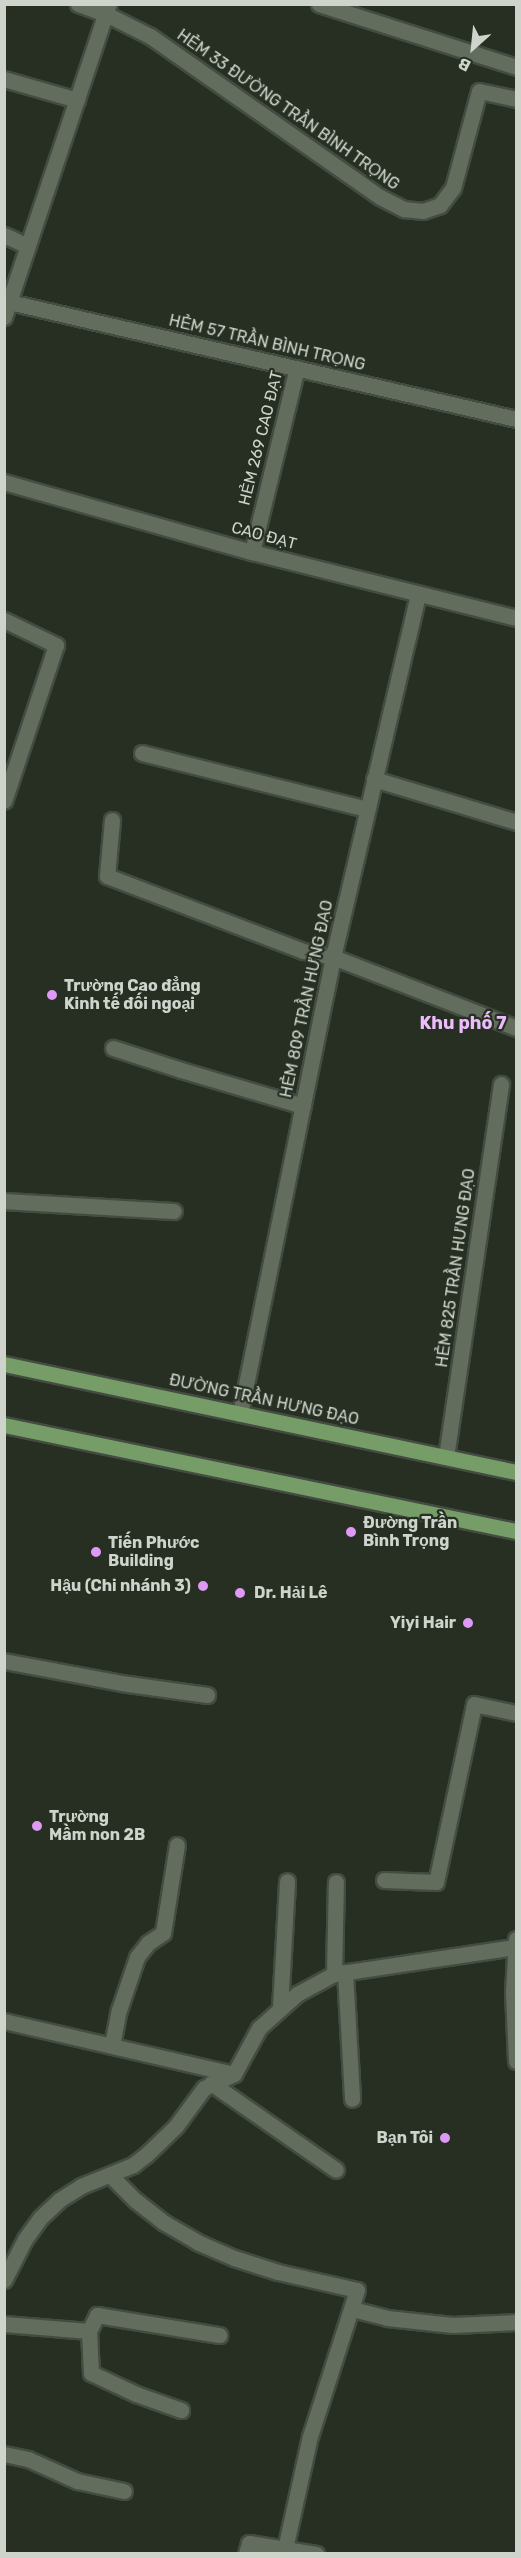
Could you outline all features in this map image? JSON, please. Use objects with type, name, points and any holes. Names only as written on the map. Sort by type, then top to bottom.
[{"type":"main road","name":"ĐƯỜNG TRẦN HƯNG ĐẠO","points":[[4,1364],[516,1472]]},
{"type":"main road","points":[[4,1425],[516,1531]]},
{"type":"street","points":[[7,309],[108,9],[78,4]]},
{"type":"street","points":[[319,4],[516,67]]},
{"type":"street","name":"HẺM 33 ĐƯỜNG TRẦN BÌNH TRỌNG","points":[[108,9],[380,197],[404,209],[423,211],[440,205],[453,188],[479,91],[516,99]]},
{"type":"street","points":[[4,79],[77,100]]},
{"type":"street","points":[[4,235],[28,246]]},
{"type":"street","name":"HẺM 57 TRẦN BÌNH TRỌNG","points":[[7,309],[297,368],[516,419]]},
{"type":"street","name":"HẺM 269 CAO ĐẠT","points":[[252,552],[297,368]]},
{"type":"street","name":"CAO ĐẠT","points":[[4,482],[252,552],[516,618]]},
{"type":"street","name":"HẺM 809 TRẦN HƯNG ĐẠO","points":[[240,1414],[333,957],[418,594]]},
{"type":"street","points":[[4,620],[56,645],[4,801]]},
{"type":"street","points":[[142,753],[366,809]]},
{"type":"street","points":[[374,779],[516,822]]},
{"type":"street","points":[[112,820],[107,876],[303,951],[333,957],[516,1028]]},
{"type":"street","points":[[113,1048],[303,1106]]},
{"type":"street","name":"HẺM 825 TRẦN HƯNG ĐẠO","points":[[446,1457],[501,1084]]},
{"type":"street","points":[[4,1201],[174,1211]]},
{"type":"street","points":[[4,1661],[121,1683],[207,1695]]},
{"type":"street","points":[[384,1880],[436,1882],[474,1704],[516,1713]]},
{"type":"street","points":[[112,2045],[119,2010],[137,1957],[148,1943],[163,1933],[177,1845]]},
{"type":"street","points":[[280,2008],[287,1881]]},
{"type":"street","points":[[336,1882],[340,1973],[352,2100]]},
{"type":"street","points":[[4,2280],[25,2239],[46,2212],[59,2200],[81,2186],[133,2165],[146,2155],[176,2126],[197,2097],[211,2083],[234,2074],[259,2028],[280,2008],[315,1982],[340,1973],[515,1943],[516,2061]]},
{"type":"street","points":[[4,2021],[234,2074]]},
{"type":"street","points":[[211,2083],[336,2170]]},
{"type":"street","points":[[110,2175],[144,2207],[197,2242],[234,2258],[278,2272],[357,2290],[310,2436],[285,2548]]},
{"type":"street","points":[[352,2309],[387,2318],[453,2325],[516,2322]]},
{"type":"street","points":[[181,2410],[136,2394],[91,2373],[89,2331],[98,2315],[219,2335]]},
{"type":"street","points":[[4,2324],[89,2331]]},
{"type":"street","points":[[4,2454],[28,2459],[77,2481],[124,2491]]},
{"type":"street","points":[[246,2553],[249,2544],[316,2553]]},
{"type":"place","name":"Trường Cao đẳng Kinh tế đối ngoại","points":[[52,995]]},
{"type":"place","name":"Đường Trần Bình Trọng","points":[[351,1532]]},
{"type":"place","name":"Tiến Phước Building","points":[[96,1552]]},
{"type":"place","name":"Hậu (Chi nhánh 3)","points":[[203,1586]]},
{"type":"place","name":"Dr. Hải Lê","points":[[240,1593]]},
{"type":"place","name":"Yiyi Hair","points":[[468,1623]]},
{"type":"place","name":"Trường Mầm non 2B","points":[[37,1826]]},
{"type":"place","name":"Bạn Tôi","points":[[445,2138]]},
{"type":"district","name":"Khu phố 7","points":[[463,1023]]}]
